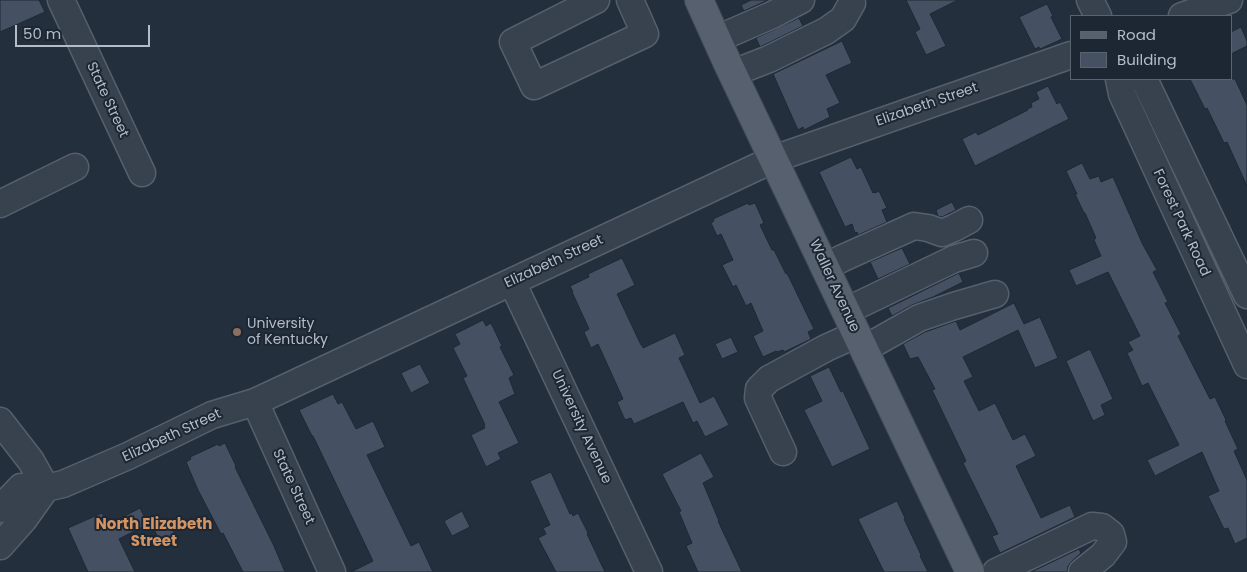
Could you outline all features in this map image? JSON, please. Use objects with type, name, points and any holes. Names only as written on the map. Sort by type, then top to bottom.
[{"type":"main road","name":"Waller Avenue","points":[[699,0],[970,572]]},
{"type":"street","name":"State Street","points":[[60,0],[142,173]]},
{"type":"street","points":[[596,0],[513,42],[534,86],[645,34],[630,0]]},
{"type":"street","points":[[717,39],[801,0]]},
{"type":"street","points":[[1090,0],[1098,15]]},
{"type":"street","points":[[1185,15],[1228,0]]},
{"type":"street","points":[[733,74],[826,31],[844,18],[852,3]]},
{"type":"street","name":"Elizabeth Street","points":[[0,509],[21,487],[46,488],[63,484],[128,456],[212,415],[254,402],[774,159],[1070,55]]},
{"type":"street","name":"Forest Park Road","points":[[1119,80],[1122,94],[1246,363]]},
{"type":"street","name":"Forest Park Road","points":[[1144,80],[1247,295]]},
{"type":"street","points":[[0,204],[75,167]]},
{"type":"street","points":[[826,267],[914,226],[942,233],[969,220]]},
{"type":"street","points":[[783,452],[758,398],[759,389],[769,379],[856,332],[954,259],[974,253]]},
{"type":"street","name":"University Avenue","points":[[512,282],[649,572]]},
{"type":"street","points":[[856,332],[919,318],[995,294]]},
{"type":"street","name":"State Street","points":[[254,402],[332,572]]},
{"type":"street","points":[[0,421],[31,461],[46,488],[24,519],[0,546]]},
{"type":"street","points":[[996,572],[1092,526],[1102,527],[1111,534],[1113,542],[1103,555],[1082,572]]},
{"type":"building","points":[[0,0],[39,0],[45,12],[0,32]]},
{"type":"building","points":[[751,0],[768,0],[744,11],[741,5]]},
{"type":"building","points":[[906,0],[958,0],[930,14],[946,46],[926,55],[915,32],[920,29]]},
{"type":"building","points":[[1047,4],[1062,39],[1040,49],[1039,47],[1035,49],[1019,17]]},
{"type":"building","points":[[799,18],[803,26],[760,47],[756,38]]},
{"type":"building","points":[[1241,27],[1247,41],[1247,46],[1232,54],[1232,32]]},
{"type":"building","points":[[842,41],[852,63],[826,75],[840,103],[827,109],[830,117],[804,130],[803,127],[798,130],[773,74]]},
{"type":"building","points":[[1235,79],[1247,105],[1247,186],[1227,142],[1224,143],[1207,108],[1205,109],[1190,80]]},
{"type":"building","points":[[1048,86],[1057,104],[1060,102],[1069,119],[975,166],[962,139],[976,132],[978,135],[1028,110],[1032,107],[1031,103],[1039,99],[1036,92]]},
{"type":"building","points":[[851,157],[857,169],[861,167],[873,193],[879,191],[887,208],[882,210],[887,222],[858,235],[857,232],[855,233],[852,224],[845,227],[819,172]]},
{"type":"building","points":[[1082,163],[1090,179],[1099,176],[1101,182],[1113,177],[1143,245],[1157,270],[1153,272],[1168,302],[1165,303],[1181,334],[1178,336],[1210,399],[1215,397],[1238,449],[1234,451],[1247,480],[1247,538],[1235,544],[1228,528],[1224,529],[1208,496],[1219,491],[1202,452],[1155,476],[1147,460],[1179,445],[1148,383],[1142,386],[1127,353],[1133,350],[1128,342],[1140,336],[1108,272],[1076,286],[1069,270],[1101,256],[1094,240],[1096,238],[1066,171]]},
{"type":"building","points":[[952,202],[956,210],[942,217],[938,216],[936,210]]},
{"type":"building","points":[[748,203],[749,205],[755,203],[764,223],[760,225],[772,250],[774,250],[787,273],[814,329],[808,332],[811,339],[784,352],[783,350],[776,351],[763,357],[753,336],[763,331],[751,303],[746,306],[736,285],[733,287],[722,265],[733,260],[721,234],[717,236],[711,223],[714,221],[713,219]]},
{"type":"building","points":[[902,248],[910,264],[878,279],[870,262]]},
{"type":"building","points":[[622,258],[635,285],[617,294],[641,345],[643,348],[675,333],[685,355],[679,358],[700,403],[714,396],[729,425],[705,437],[697,421],[693,423],[683,402],[634,424],[631,418],[625,420],[617,402],[623,399],[598,344],[591,348],[584,332],[589,329],[570,286],[589,277],[588,274]]},
{"type":"building","points":[[959,273],[963,282],[892,316],[888,308]]},
{"type":"building","points":[[1014,303],[1024,324],[1040,317],[1058,358],[1035,368],[1018,330],[963,357],[973,377],[964,381],[979,411],[995,403],[1013,440],[1025,434],[1036,456],[1016,466],[1041,518],[1070,505],[1075,517],[1000,553],[992,536],[998,534],[963,463],[966,461],[932,390],[935,389],[918,357],[910,359],[903,344],[925,332],[956,321],[960,330]]},
{"type":"building","points":[[483,320],[486,326],[491,323],[514,375],[509,378],[515,394],[499,402],[519,443],[498,453],[501,459],[486,467],[471,435],[485,428],[485,425],[463,378],[467,376],[453,348],[460,344],[455,334]]},
{"type":"building","points":[[731,337],[738,352],[722,359],[715,344]]},
{"type":"building","points":[[1090,349],[1113,399],[1101,405],[1105,415],[1093,421],[1066,361]]},
{"type":"building","points":[[420,364],[430,383],[411,393],[401,373]]},
{"type":"building","points":[[829,367],[841,392],[843,391],[870,449],[832,467],[804,410],[822,401],[810,376]]},
{"type":"building","points":[[333,394],[338,404],[342,402],[356,429],[373,421],[385,447],[367,455],[411,546],[419,542],[433,572],[351,572],[373,561],[299,410]]},
{"type":"building","points":[[225,443],[285,572],[243,572],[198,490],[186,462],[191,459],[190,457],[218,444],[219,446]]},
{"type":"building","points":[[701,453],[714,477],[703,483],[718,521],[742,572],[698,572],[686,546],[692,543],[679,512],[681,511],[662,474]]},
{"type":"building","points":[[551,472],[570,514],[572,513],[573,516],[578,513],[605,572],[556,572],[538,538],[546,534],[543,528],[550,525],[530,481]]},
{"type":"building","points":[[897,501],[928,572],[884,572],[858,519]]},
{"type":"building","points":[[140,508],[148,524],[119,539],[135,572],[88,572],[68,528],[102,513],[108,525]]},
{"type":"building","points":[[462,511],[470,527],[452,536],[444,521]]},
{"type":"building","points":[[168,520],[178,541],[163,548],[153,527]]},
{"type":"building","points":[[1079,549],[1081,553],[1068,566],[1067,572],[1031,572]]},
{"type":"place","name":"University of Kentucky","points":[[237,332]]},
{"type":"district","name":"North Elizabeth Street","points":[[154,534]]}]
